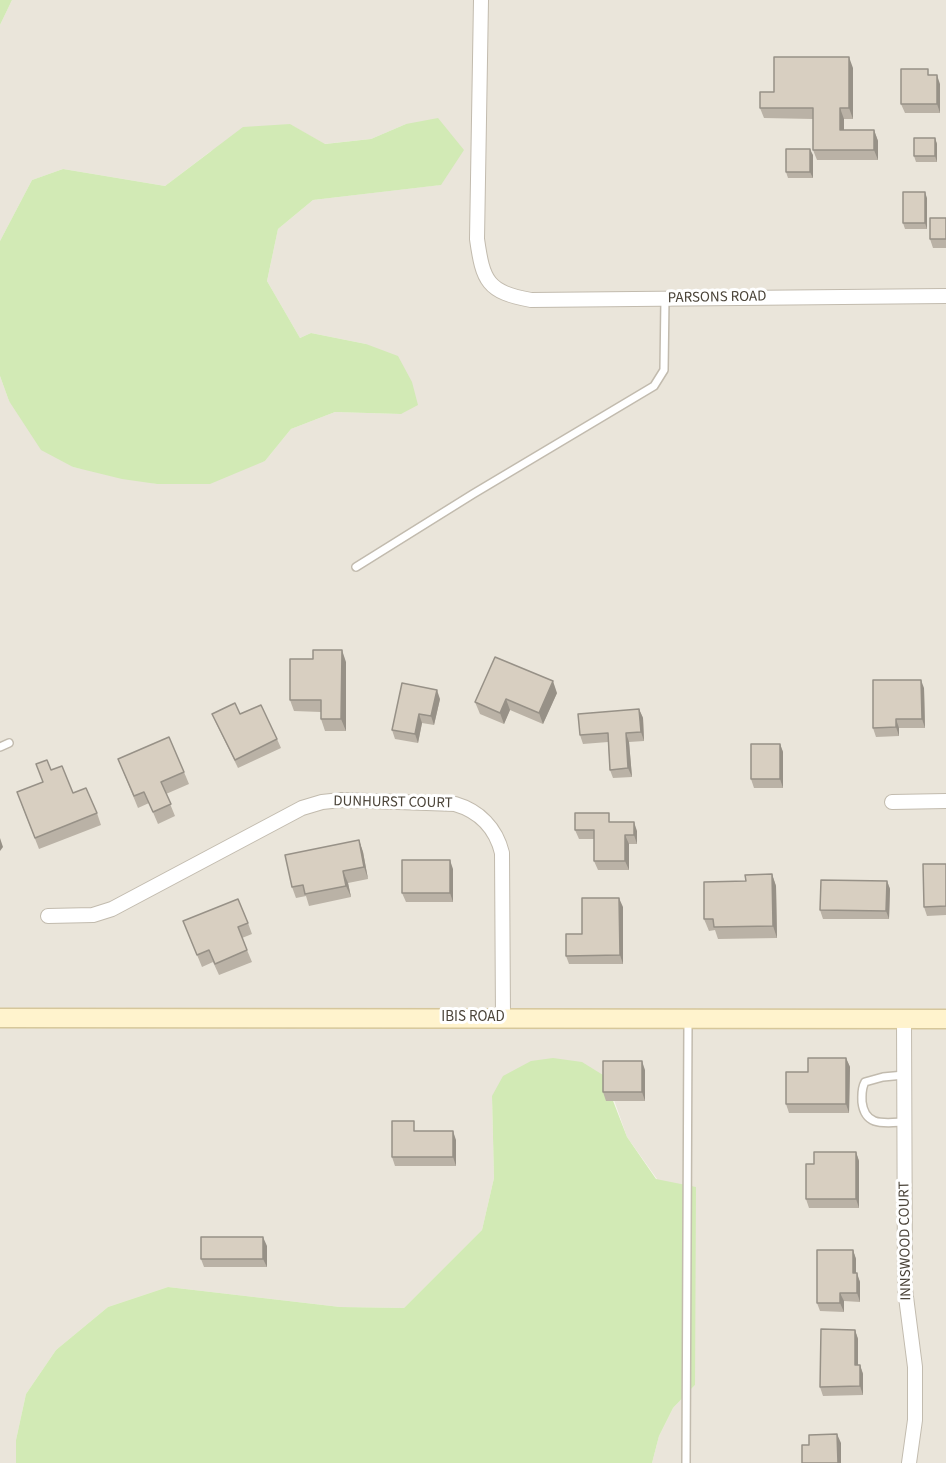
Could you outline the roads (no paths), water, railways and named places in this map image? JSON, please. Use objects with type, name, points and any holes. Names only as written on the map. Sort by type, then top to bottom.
[{"type":"street","name":"PARSONS ROAD","points":[[481,0],[477,238],[482,269],[491,285],[511,296],[531,300],[946,296]]},
{"type":"street","name":"DUNHURST COURT","points":[[48,916],[93,915],[111,909],[302,808],[322,802],[340,800],[455,804],[470,808],[483,818],[499,838],[502,853],[503,1018]]},
{"type":"street","points":[[892,802],[946,801]]},
{"type":"street","name":"IBIS ROAD","points":[[0,1018],[946,1019]]},
{"type":"street","name":"INNSWOOD COURT","points":[[904,1018],[905,1289],[915,1367],[915,1420],[909,1463]]},
{"type":"lane","points":[[356,567],[654,386],[664,370],[665,299]]},
{"type":"lane","points":[[0,747],[9,743]]},
{"type":"lane","points":[[686,1463],[688,1018]]},
{"type":"lane","points":[[904,1075],[865,1082],[862,1094],[863,1114],[867,1118],[885,1123],[904,1122]]}]
